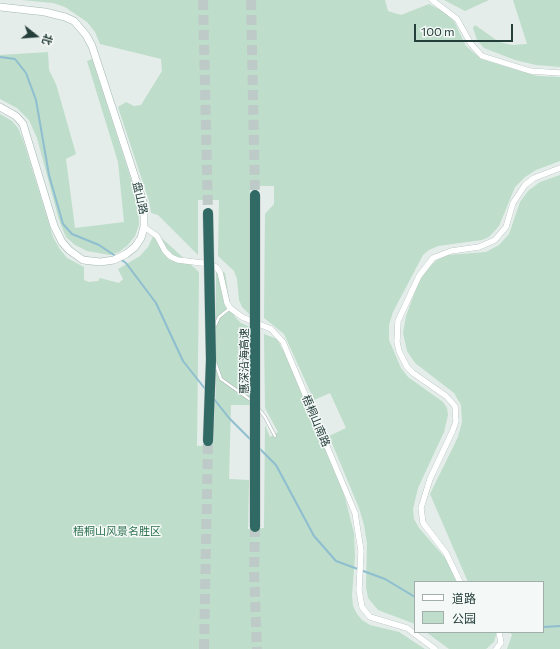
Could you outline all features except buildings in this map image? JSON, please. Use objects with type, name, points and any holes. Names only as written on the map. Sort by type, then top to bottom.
[{"type":"highway","name":"惠深沿海高速","points":[[255,194],[256,527]]},
{"type":"highway","points":[[208,214],[211,360],[208,441]]},
{"type":"main road","name":"盘山路","points":[[0,7],[45,12],[65,17],[74,21],[86,35],[92,46],[141,192],[145,217],[144,227],[141,238],[134,247],[126,254],[114,260],[100,262],[84,260],[75,256],[62,242],[54,226],[23,124],[16,116],[0,107]]},
{"type":"street","points":[[432,0],[458,19],[471,44],[482,56],[530,70],[560,73]]},
{"type":"street","points":[[460,581],[446,553],[423,523],[420,508],[430,479],[453,430],[456,421],[455,406],[446,396],[413,373],[408,367],[399,351],[397,342],[398,321],[419,276],[433,258],[452,251],[480,248],[495,240],[506,227],[513,203],[525,185],[534,178],[560,168]]},
{"type":"street","points":[[144,227],[157,236],[165,251],[171,257],[178,260],[210,264],[216,267],[220,272],[227,303],[230,308]]},
{"type":"street","name":"梧桐山南路","points":[[230,308],[242,317],[271,329],[283,342],[355,513],[360,538],[360,599],[365,612],[376,619],[393,622],[407,628],[435,649]]},
{"type":"street","points":[[496,649],[501,643],[499,633]]},
{"type":"lane","points":[[230,308],[219,317],[212,337],[217,370],[221,379],[226,385],[245,395],[257,406],[265,417],[275,436]]},
{"type":"green space","points":[[22,0],[385,0],[388,11],[401,15],[429,4],[444,12],[454,21],[466,46],[481,59],[537,76],[560,77],[560,161],[536,170],[525,177],[515,187],[499,226],[489,237],[482,240],[438,246],[429,250],[423,255],[393,312],[389,325],[389,340],[401,368],[408,377],[443,402],[447,408],[448,415],[444,432],[418,488],[413,509],[414,519],[419,528],[447,560],[457,581],[414,581],[414,624],[378,610],[368,598],[366,587],[367,543],[364,525],[359,508],[329,436],[346,428],[330,393],[314,400],[284,334],[264,318],[265,214],[274,204],[274,186],[250,186],[250,315],[242,307],[239,300],[237,279],[234,271],[218,256],[219,200],[198,200],[198,255],[158,215],[151,213],[149,201],[118,107],[126,102],[134,106],[141,105],[162,71],[161,59],[100,44],[95,32],[87,22],[65,7],[53,3]]},
{"type":"green space","points":[[444,0],[489,0],[465,11]]},
{"type":"green space","points":[[513,0],[560,0],[560,67],[536,65],[515,60],[484,48],[477,40],[473,28],[475,25],[499,42],[512,45],[527,44]]},
{"type":"green space","points":[[48,52],[49,70],[56,84],[76,154],[66,159],[75,228],[124,222],[118,162],[87,61],[92,59],[138,201],[139,225],[135,236],[128,245],[119,252],[110,255],[87,251],[75,245],[66,237],[59,220],[37,138],[29,120],[17,108],[0,99],[0,55]]},
{"type":"green space","name":"梧桐山风景名胜区","points":[[0,114],[12,121],[18,128],[53,237],[67,258],[84,267],[84,280],[89,282],[98,281],[100,278],[119,283],[123,279],[118,269],[140,256],[148,247],[155,232],[199,272],[197,446],[213,445],[216,388],[216,267],[225,273],[231,309],[235,317],[241,323],[250,327],[250,405],[231,405],[229,479],[249,480],[248,529],[264,528],[265,425],[270,437],[278,432],[265,408],[264,334],[277,339],[285,354],[344,494],[354,533],[355,557],[352,595],[353,606],[357,614],[362,620],[370,625],[399,632],[425,649],[0,649]]},
{"type":"green space","points":[[560,175],[560,649],[507,649],[512,635],[511,633],[544,633],[544,581],[468,581],[430,494],[458,437],[462,422],[461,405],[454,393],[415,363],[407,351],[403,333],[406,316],[419,281],[428,268],[437,260],[448,255],[486,252],[499,245],[509,234],[520,202],[528,191],[540,182]]},
{"type":"green space","points":[[427,633],[496,633],[494,642],[486,649],[449,649]]},
{"type":"waterway","points":[[0,57],[15,59],[26,73],[36,100],[49,175],[63,224],[72,234],[99,245],[117,257]]},
{"type":"waterway","points":[[120,259],[126,263],[156,303],[183,361],[206,390]]},
{"type":"waterway","points":[[214,399],[229,418],[251,440]]},
{"type":"waterway","points":[[259,448],[276,465],[314,536],[336,561],[385,579],[414,596]]},
{"type":"waterway","points":[[544,627],[560,626]]},
{"type":"tunnel","points":[[203,0],[208,213]]},
{"type":"tunnel","points":[[251,0],[255,195]]},
{"type":"tunnel","points":[[204,649],[208,441]]},
{"type":"tunnel","points":[[255,527],[254,571],[257,649]]}]
